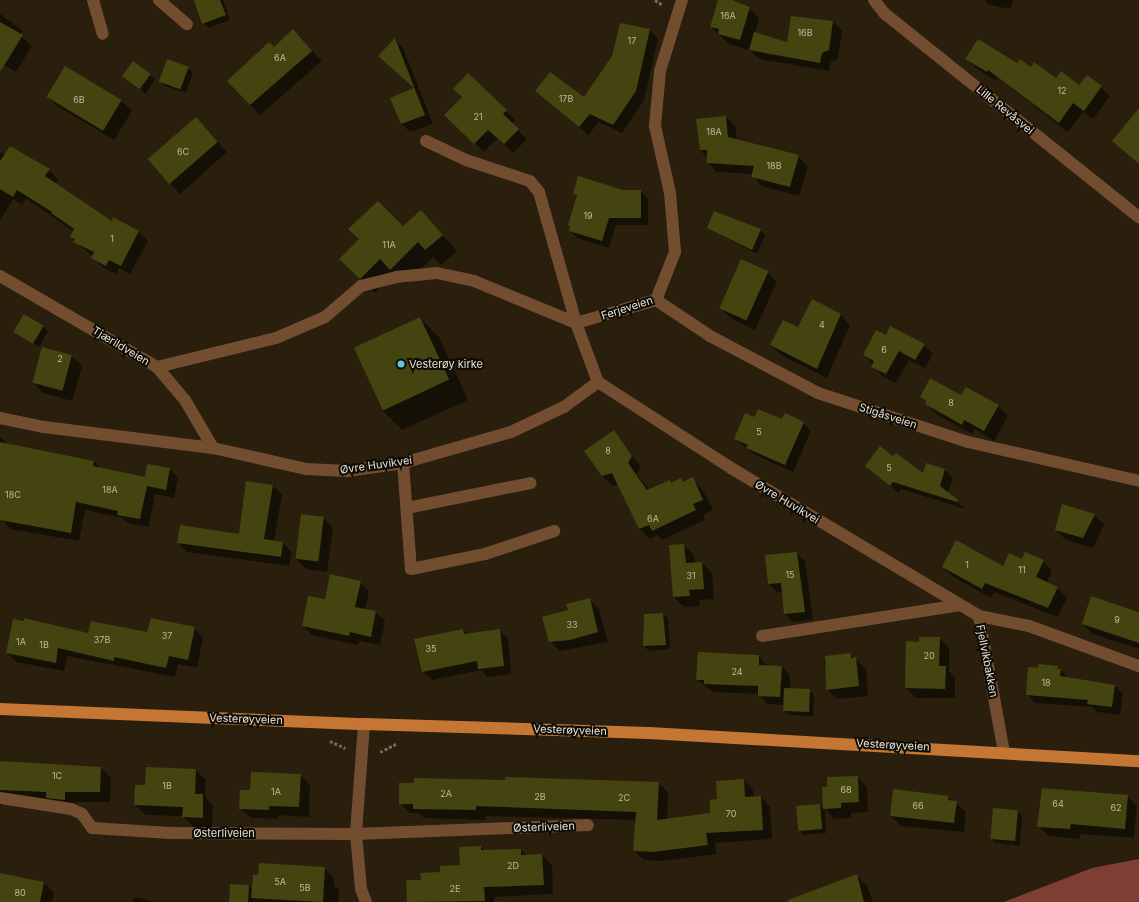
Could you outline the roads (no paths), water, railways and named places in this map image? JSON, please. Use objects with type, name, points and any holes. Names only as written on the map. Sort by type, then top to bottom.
[{"type":"main road","name":"Vesterøyveien","points":[[0,709],[364,724],[649,733],[1004,752],[1139,761]]},
{"type":"street","points":[[92,0],[103,34]]},
{"type":"street","points":[[160,0],[187,24]]},
{"type":"street","name":"Ferjeveien","points":[[576,323],[656,300],[676,252],[670,194],[655,126],[660,71],[682,0]]},
{"type":"street","name":"Lille Revåsvei","points":[[874,0],[884,13],[1139,217]]},
{"type":"street","points":[[426,141],[466,160],[530,181],[539,192],[576,323],[598,382]]},
{"type":"street","points":[[157,367],[276,338],[326,317],[361,286],[396,277],[437,274],[474,281],[576,323]]},
{"type":"street","name":"Tjærildveien","points":[[0,276],[157,367],[185,400],[213,448]]},
{"type":"street","name":"Stigåsveien","points":[[656,300],[710,336],[818,393],[968,442],[1139,481]]},
{"type":"street","name":"Øvre Huvikvei","points":[[0,418],[44,427],[213,448],[306,469],[347,471],[403,463],[511,432],[564,408],[598,382],[731,468],[979,616]]},
{"type":"street","points":[[403,463],[411,569],[485,554],[554,531]]},
{"type":"street","points":[[407,508],[531,483]]},
{"type":"street","points":[[762,636],[959,605]]},
{"type":"street","name":"Fjellvikbakken","points":[[1004,752],[979,616],[1029,626],[1139,666]]},
{"type":"street","points":[[364,724],[356,834],[361,889],[366,902]]},
{"type":"street","name":"Østerliveien","points":[[0,798],[71,809],[82,814],[92,828],[170,833],[356,834],[588,825]]},
{"type":"place","name":"Vesterøy kirke","points":[[401,364]]}]
